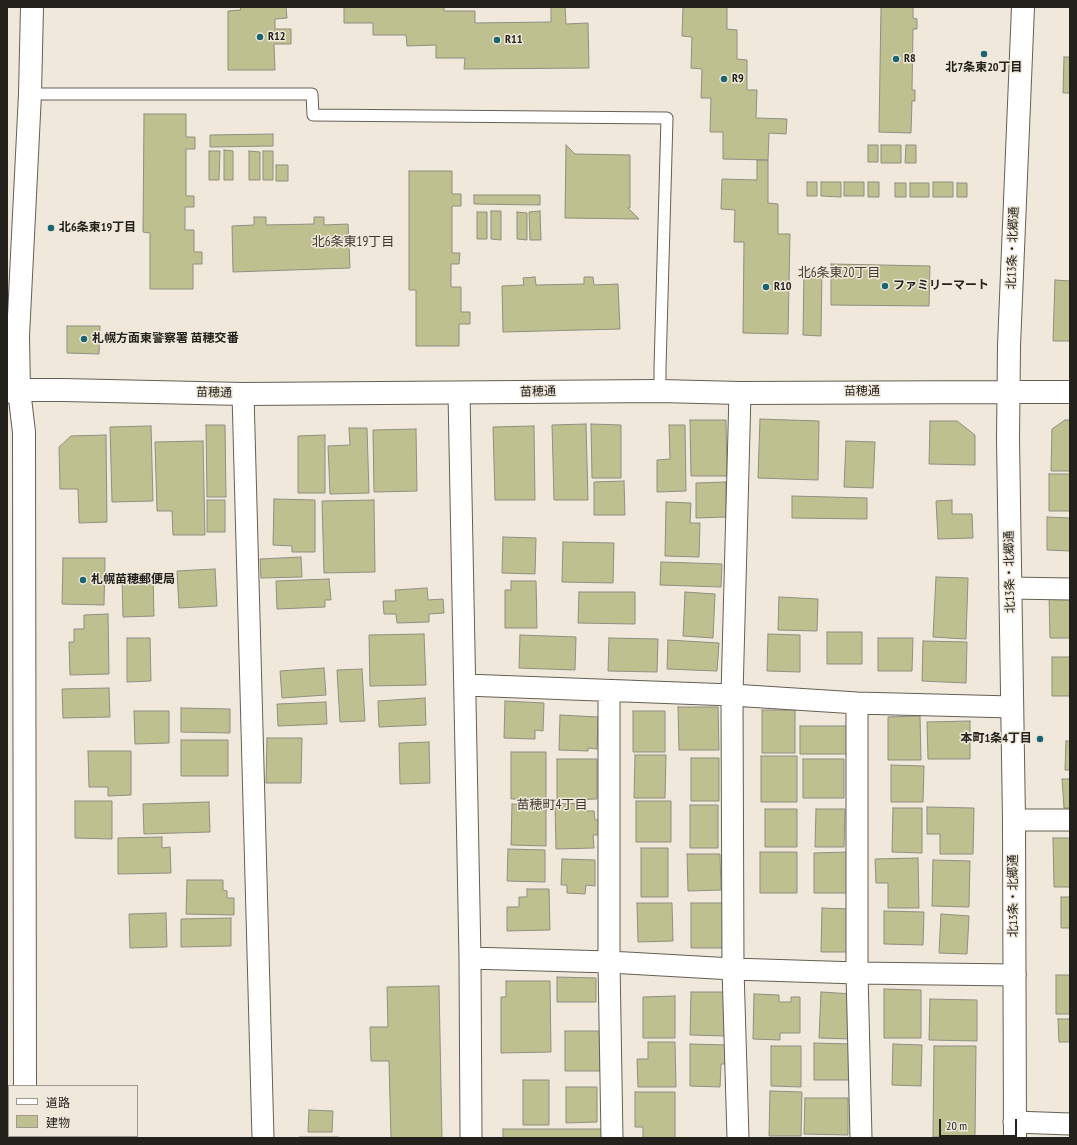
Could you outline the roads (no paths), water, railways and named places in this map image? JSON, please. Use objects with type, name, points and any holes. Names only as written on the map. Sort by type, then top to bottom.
[{"type":"street","points":[[25,1085],[24,440],[13,391],[18,336],[30,94],[32,7]]},
{"type":"street","name":"北13条・北郷通","points":[[1015,1130],[1014,820],[1008,438],[1010,346],[1023,7]]},
{"type":"street","name":"苗穂通","points":[[13,391],[243,394],[660,391],[740,393],[1070,392]]},
{"type":"street","points":[[459,393],[470,958],[471,1138]]},
{"type":"street","points":[[738,1138],[733,969],[732,695],[740,393]]},
{"type":"street","points":[[243,394],[263,1138]]},
{"type":"street","points":[[1010,588],[1070,589]]},
{"type":"street","points":[[465,685],[732,695],[857,703],[1012,707]]},
{"type":"street","points":[[609,691],[609,962],[612,1138]]},
{"type":"street","points":[[857,703],[857,973],[861,1138]]},
{"type":"street","points":[[1014,820],[1070,820]]},
{"type":"street","points":[[470,958],[609,962],[733,969],[857,973],[1015,975]]},
{"type":"street","points":[[1015,1130],[1070,1124]]},
{"type":"lane","points":[[30,94],[312,94],[313,115],[667,118],[660,391]]},
{"type":"place","name":"R12","points":[[260,37]]},
{"type":"place","name":"R11","points":[[497,40]]},
{"type":"place","name":"北7条東20丁目","points":[[984,54]]},
{"type":"place","name":"R8","points":[[896,59]]},
{"type":"place","name":"R9","points":[[724,79]]},
{"type":"place","name":"北6条東19丁目","points":[[51,228]]},
{"type":"place","name":"ファミリーマート","points":[[885,286]]},
{"type":"place","name":"R10","points":[[766,287]]},
{"type":"place","name":"札幌方面東警察署 苗穂交番","points":[[84,339]]},
{"type":"place","name":"札幌苗穂郵便局","points":[[83,580]]},
{"type":"place","name":"本町1条4丁目","points":[[1040,739]]},
{"type":"district","name":"北6条東19丁目","points":[[353,242]]},
{"type":"district","name":"北6条東20丁目","points":[[839,273]]},
{"type":"district","name":"苗穂町4丁目","points":[[552,805]]}]
